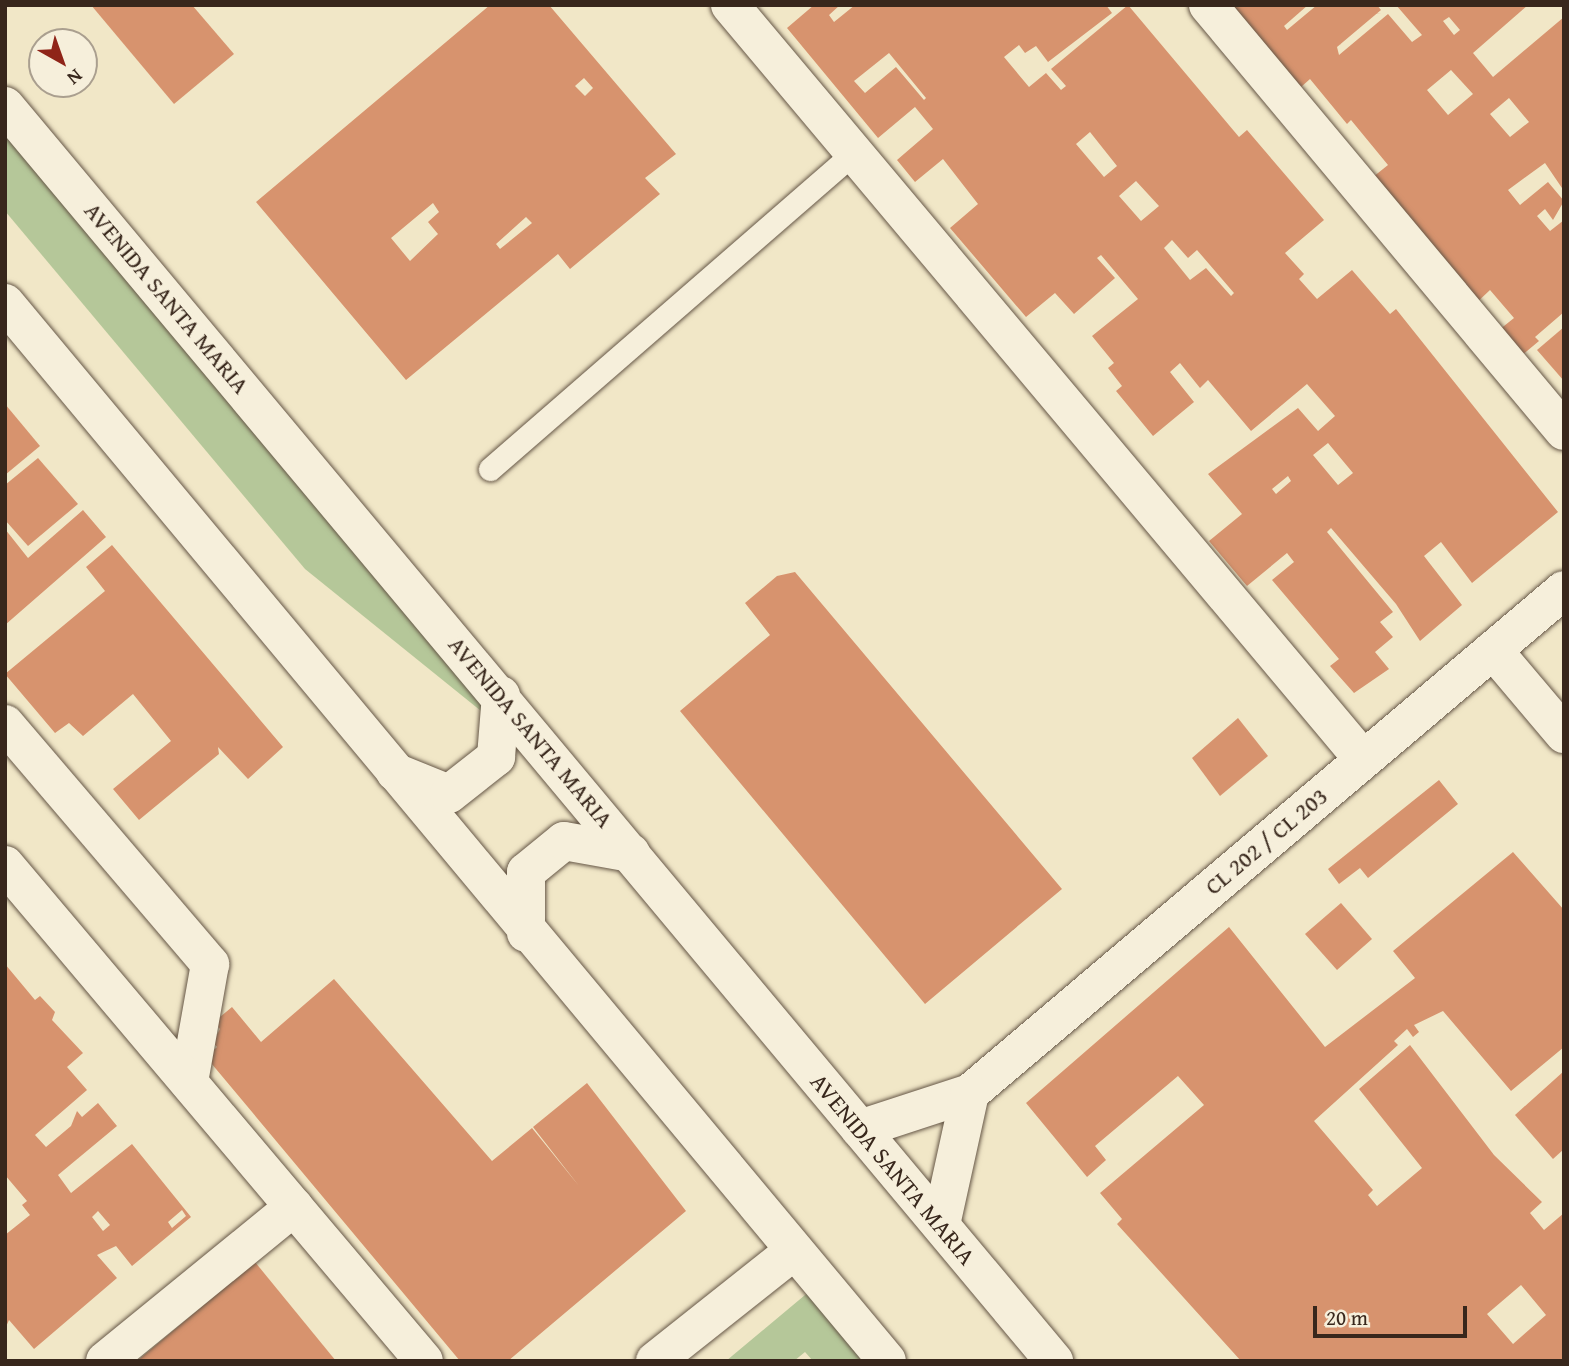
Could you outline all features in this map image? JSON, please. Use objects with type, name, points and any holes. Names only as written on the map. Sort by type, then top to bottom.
[{"type":"street","points":[[730,5],[1362,758]]},
{"type":"street","points":[[1208,5],[1564,431]]},
{"type":"street","name":"AVENIDA SANTA MARIA","points":[[5,106],[501,695],[1054,1361]]},
{"type":"street","points":[[5,303],[387,768],[887,1361]]},
{"type":"street","name":"CL 202 / CL 203","points":[[970,1093],[1362,758],[1564,590]]},
{"type":"street","points":[[1493,650],[1564,734]]},
{"type":"street","points":[[387,768],[449,794],[496,757],[501,695]]},
{"type":"street","points":[[5,724],[210,964],[189,1082]]},
{"type":"street","points":[[526,933],[526,872],[564,841],[631,853]]},
{"type":"street","points":[[5,864],[424,1361]]},
{"type":"street","points":[[860,1129],[970,1093]]},
{"type":"street","points":[[941,1226],[970,1093]]},
{"type":"street","points":[[105,1361],[294,1207]]},
{"type":"street","points":[[655,1361],[794,1251]]},
{"type":"lane","points":[[490,469],[854,153]]},
{"type":"green space","points":[[5,126],[492,702],[486,715],[305,569],[5,211]]},
{"type":"green space","points":[[811,1290],[870,1361],[813,1361],[805,1352],[794,1361],[726,1361]]},
{"type":"building","points":[[91,5],[192,5],[234,54],[174,104]]},
{"type":"building","points":[[490,5],[549,5],[676,154],[645,178],[660,194],[570,269],[558,254],[406,380],[256,202]],"holes":[[[584,78],[593,88],[585,96],[575,86]],[[433,203],[439,212],[428,222],[438,234],[410,261],[391,238]],[[526,217],[532,223],[500,249],[496,244]]]},
{"type":"building","points":[[814,5],[840,5],[829,15],[834,22],[855,5],[1106,5],[1112,13],[1048,62],[1036,46],[1025,53],[1019,45],[1004,57],[1029,87],[1046,73],[1061,90],[1066,86],[1051,69],[1128,5],[1239,137],[1247,130],[1324,220],[1285,253],[1304,274],[1299,279],[1317,299],[1352,270],[1390,314],[1396,309],[1558,512],[1472,583],[1441,542],[1424,556],[1462,605],[1420,641],[1396,604],[1331,528],[1327,532],[1393,612],[1380,622],[1393,637],[1375,652],[1389,669],[1354,693],[1330,666],[1339,659],[1272,580],[1294,562],[1287,553],[1247,586],[1209,541],[1242,514],[1208,474],[1298,408],[1318,431],[1335,416],[1307,384],[1251,431],[1208,380],[1200,388],[1180,363],[1170,372],[1194,402],[1153,436],[1116,391],[1122,386],[1108,368],[1114,363],[1092,336],[1138,299],[1101,255],[1097,258],[1115,278],[1074,314],[1055,293],[1026,317],[950,228],[978,204],[943,159],[915,182],[897,160],[933,129],[915,107],[878,138],[787,28]],"holes":[[[889,53],[926,98],[924,100],[896,67],[865,93],[854,81]],[[1090,132],[1117,166],[1104,177],[1076,144]],[[1136,181],[1159,206],[1141,221],[1119,196]],[[1172,240],[1188,258],[1197,250],[1234,293],[1231,296],[1206,268],[1190,280],[1164,248]],[[1328,443],[1353,473],[1338,485],[1313,455]],[[1288,476],[1291,481],[1276,494],[1272,489]]]},
{"type":"building","points":[[1217,5],[1308,5],[1284,26],[1287,30],[1317,5],[1377,5],[1381,10],[1337,47],[1339,55],[1388,14],[1412,42],[1422,35],[1396,5],[1528,5],[1473,53],[1493,77],[1564,17],[1564,191],[1545,163],[1508,190],[1520,205],[1548,182],[1564,201],[1553,220],[1545,209],[1537,216],[1550,231],[1564,220],[1564,312],[1535,337],[1539,341],[1521,356],[1499,330],[1514,318],[1490,290],[1472,307],[1373,177],[1388,165],[1351,120],[1347,124],[1310,79],[1292,95]],"holes":[[[1449,17],[1460,30],[1454,35],[1443,21]],[[1451,70],[1473,94],[1448,115],[1427,90]],[[1509,98],[1529,122],[1510,137],[1490,114]]]},
{"type":"building","points":[[1564,327],[1564,381],[1537,350]]},
{"type":"building","points":[[5,404],[40,446],[5,475]]},
{"type":"building","points":[[38,458],[78,504],[28,546],[5,520],[5,485]]},
{"type":"building","points":[[83,510],[106,537],[5,625],[5,529],[28,558]]},
{"type":"building","points":[[112,545],[283,747],[248,779],[218,747],[219,754],[139,820],[113,789],[171,741],[133,694],[83,736],[69,723],[55,733],[5,674],[105,591],[86,567]]},
{"type":"building","points":[[795,572],[1062,889],[925,1004],[680,711],[770,635],[745,603],[777,576]]},
{"type":"building","points":[[1238,718],[1268,756],[1220,796],[1192,758]]},
{"type":"building","points":[[1439,780],[1458,804],[1368,878],[1360,868],[1339,884],[1328,869]]},
{"type":"building","points":[[1513,852],[1564,910],[1564,1047],[1511,1091],[1443,1011],[1414,1025],[1419,1032],[1413,1037],[1407,1029],[1394,1041],[1398,1045],[1314,1121],[1373,1190],[1368,1195],[1377,1206],[1422,1168],[1359,1089],[1410,1045],[1494,1155],[1542,1202],[1530,1213],[1544,1230],[1564,1213],[1564,1361],[1241,1361],[1117,1224],[1122,1219],[1100,1193],[1204,1105],[1178,1076],[1095,1146],[1106,1160],[1087,1177],[1026,1103],[1229,927],[1325,1047],[1415,978],[1393,951]],"holes":[[[1521,1285],[1546,1315],[1513,1344],[1487,1314]]]},
{"type":"building","points":[[1341,903],[1372,939],[1337,970],[1305,934]]},
{"type":"building","points":[[5,964],[35,1000],[40,996],[55,1012],[52,1020],[83,1053],[67,1067],[87,1090],[35,1135],[46,1147],[71,1126],[77,1111],[82,1117],[98,1103],[117,1126],[58,1175],[71,1193],[132,1144],[191,1217],[132,1266],[116,1246],[97,1255],[117,1278],[34,1349],[9,1320],[5,1329],[5,1235],[30,1215],[22,1205],[27,1201],[5,1175]],"holes":[[[182,1210],[186,1216],[172,1228],[168,1222]],[[98,1211],[110,1225],[103,1231],[92,1217]]]},
{"type":"building","points":[[334,979],[492,1161],[532,1128],[579,1186],[533,1127],[587,1083],[686,1211],[508,1361],[460,1361],[206,1057],[217,1047],[213,1042],[220,1029],[214,1022],[232,1007],[261,1042]]},
{"type":"building","points":[[1564,1071],[1564,1149],[1553,1159],[1515,1115]]},
{"type":"building","points":[[255,1262],[336,1361],[137,1361]]}]
